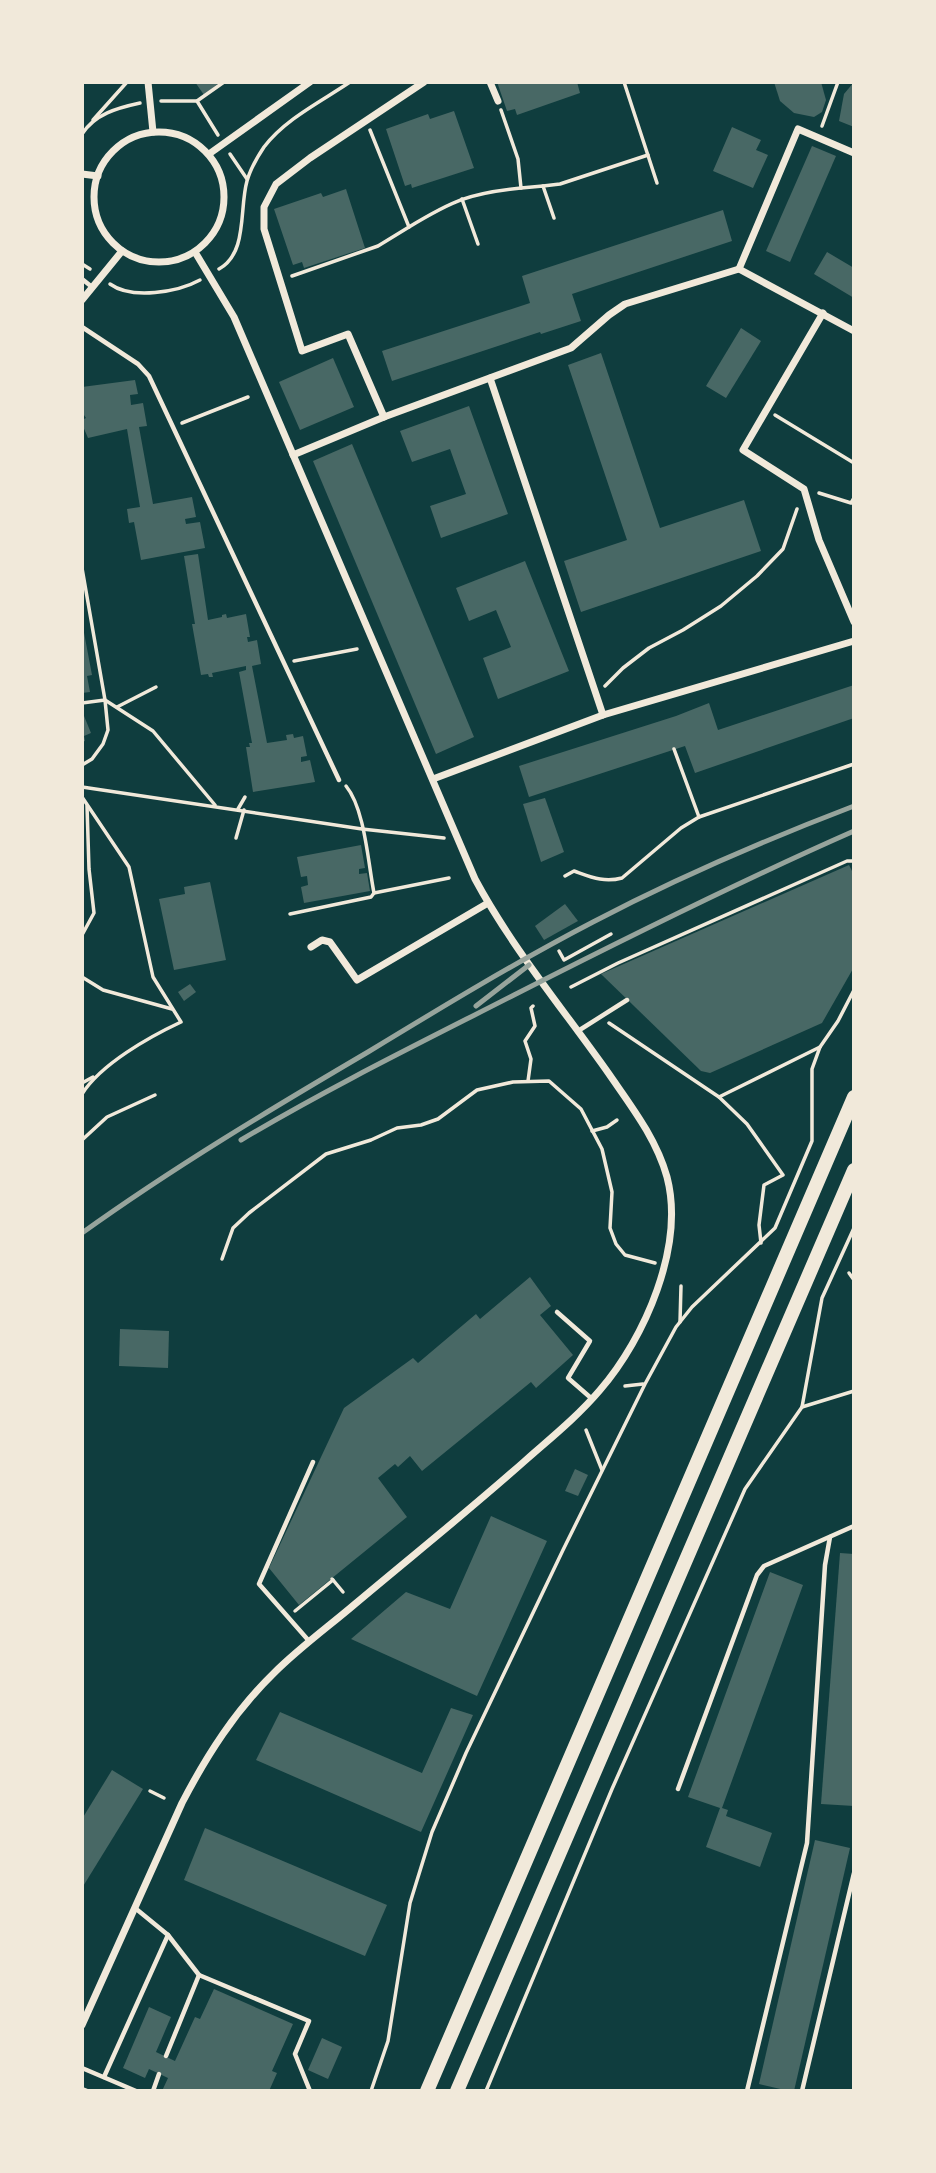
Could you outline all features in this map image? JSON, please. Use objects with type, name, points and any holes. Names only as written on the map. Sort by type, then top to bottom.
[{"type":"main road","points":[[427,2091],[854,1097]]},
{"type":"main road","points":[[457,2091],[854,1170]]},
{"type":"street","points":[[148,82],[153,132]]},
{"type":"street","points":[[208,154],[310,82]]},
{"type":"street","points":[[384,416],[348,334],[302,351],[264,229],[264,207],[276,184],[310,158],[424,82]]},
{"type":"street","points":[[490,82],[498,102]]},
{"type":"street","points":[[739,269],[798,129],[854,153]]},
{"type":"street","points":[[153,132],[174,133],[192,140],[208,154],[222,178],[225,201],[222,219],[210,240],[195,253],[168,263],[149,262],[122,251],[108,238],[97,217],[94,198],[98,176],[106,159],[119,145],[134,137],[153,132]]},
{"type":"street","points":[[82,174],[98,176]]},
{"type":"street","points":[[82,300],[122,251]]},
{"type":"street","points":[[82,2025],[182,1803],[230,1723],[275,1672],[579,1414],[627,1354],[649,1311],[664,1266],[672,1219],[667,1177],[650,1135],[488,903],[234,317],[195,253]]},
{"type":"street","points":[[293,455],[384,416],[571,348],[625,304],[739,269],[854,331]]},
{"type":"street","points":[[823,313],[743,450],[804,489],[819,540],[854,622]]},
{"type":"street","points":[[490,378],[603,715]]},
{"type":"street","points":[[433,779],[603,715],[854,641]]},
{"type":"street","points":[[312,947],[323,940],[330,942],[357,980],[488,903]]},
{"type":"lane","points":[[82,279],[92,287]]},
{"type":"lane","points":[[82,327],[138,364],[149,376],[338,780]]},
{"type":"lane","points":[[578,1031],[627,1000]]},
{"type":"lane","points":[[557,1311],[590,1341],[568,1378],[592,1399]]},
{"type":"lane","points":[[309,1642],[259,1584],[313,1462]]},
{"type":"lane","points":[[678,1789],[757,1575],[764,1566],[854,1526]]},
{"type":"lane","points":[[747,2091],[807,1843],[825,1565],[830,1537]]},
{"type":"lane","points":[[802,2091],[854,1873]]},
{"type":"lane","points":[[135,1908],[168,1935],[199,1975],[309,2021],[295,2054],[310,2091]]},
{"type":"lane","points":[[104,2077],[168,1935]]},
{"type":"lane","points":[[166,2056],[199,1975]]},
{"type":"lane","points":[[82,2068],[136,2091]]},
{"type":"lane","points":[[153,2091],[159,2074]]},
{"type":"lane","points":[[82,2089],[87,2091]]},
{"type":"path","points":[[82,134],[127,82]]},
{"type":"path","points":[[88,125],[114,108],[150,101],[197,101],[224,82]]},
{"type":"path","points":[[82,264],[116,288],[152,292],[185,288],[226,266],[236,253],[247,179],[264,147],[284,127],[350,82]]},
{"type":"path","points":[[624,82],[657,183]]},
{"type":"path","points":[[821,128],[838,82]]},
{"type":"path","points":[[498,102],[518,159],[521,188]]},
{"type":"path","points":[[366,122],[409,228]]},
{"type":"path","points":[[280,279],[379,246],[447,205],[462,199],[487,191],[560,184],[648,155]]},
{"type":"path","points":[[543,186],[554,218]]},
{"type":"path","points":[[462,199],[478,244]]},
{"type":"path","points":[[173,427],[248,397]]},
{"type":"path","points":[[782,419],[854,463]]},
{"type":"path","points":[[597,695],[640,655],[721,606],[757,576],[783,550],[804,489],[851,503],[854,498]]},
{"type":"path","points":[[82,568],[108,730],[103,744],[92,759],[82,765]]},
{"type":"path","points":[[285,663],[357,649]]},
{"type":"path","points":[[117,707],[156,687]]},
{"type":"path","points":[[82,703],[105,700],[153,731],[215,806]]},
{"type":"path","points":[[674,749],[699,817]]},
{"type":"path","points":[[565,876],[574,871],[599,880],[622,878],[681,828],[699,817],[854,764]]},
{"type":"path","points":[[338,780],[348,788],[362,829],[374,893]]},
{"type":"path","points":[[82,787],[362,829],[458,839]]},
{"type":"path","points":[[82,797],[129,867],[153,977],[181,1022],[158,1033],[82,1083]]},
{"type":"path","points":[[236,838],[246,797]]},
{"type":"path","points":[[82,935],[94,913],[89,869],[87,804]]},
{"type":"path","points":[[570,987],[847,861],[854,861]]},
{"type":"path","points":[[290,914],[449,878]]},
{"type":"path","points":[[559,951],[564,960],[611,934]]},
{"type":"path","points":[[82,977],[103,990],[174,1010]]},
{"type":"path","points":[[371,2091],[388,2041],[410,1903],[432,1832],[466,1753],[602,1470],[680,1322],[692,1307],[775,1228],[812,1141],[812,1069],[820,1047],[838,1021],[854,990]]},
{"type":"path","points":[[528,1082],[531,1059],[525,1041],[535,1026],[531,1009],[533,1006]]},
{"type":"path","points":[[594,1019],[612,1023],[719,1097],[747,1124],[783,1175],[764,1185],[759,1225],[761,1243]]},
{"type":"path","points":[[719,1097],[820,1047]]},
{"type":"path","points":[[82,1094],[96,1075]]},
{"type":"path","points":[[222,1259],[233,1228],[326,1154],[371,1140],[397,1128],[421,1125],[438,1119],[477,1090],[549,1081],[581,1110],[602,1149],[612,1192],[610,1228],[616,1244],[625,1255],[664,1266]]},
{"type":"path","points":[[82,1140],[107,1117],[155,1095]]},
{"type":"path","points":[[592,1130],[607,1127],[617,1120]]},
{"type":"path","points":[[486,2091],[612,1790],[745,1489],[802,1407],[822,1298],[854,1228]]},
{"type":"path","points":[[680,1322],[681,1286]]},
{"type":"path","points":[[625,1386],[645,1384]]},
{"type":"path","points":[[802,1407],[854,1391]]},
{"type":"path","points":[[586,1430],[602,1470]]},
{"type":"path","points":[[301,1606],[332,1579],[342,1592]]},
{"type":"path","points":[[150,1791],[164,1797]]},
{"type":"building","points":[[195,82],[220,82],[204,95]]},
{"type":"building","points":[[497,82],[577,82],[580,93],[517,115],[515,109],[507,111]]},
{"type":"building","points":[[774,82],[821,82],[826,100],[822,112],[814,117],[794,113],[780,101]]},
{"type":"building","points":[[854,82],[854,127],[839,121],[844,94]]},
{"type":"building","points":[[454,111],[474,168],[412,188],[411,184],[405,186],[386,129],[428,114],[430,119]]},
{"type":"building","points":[[732,127],[761,140],[756,150],[768,155],[753,188],[713,171]]},
{"type":"building","points":[[812,146],[836,156],[790,262],[766,251]]},
{"type":"building","points":[[346,189],[365,248],[304,268],[302,262],[293,265],[274,209],[321,193],[323,197]]},
{"type":"building","points":[[723,210],[732,241],[572,294],[581,321],[392,381],[382,351],[530,303],[522,276]]},
{"type":"building","points":[[827,252],[854,268],[854,298],[814,274]]},
{"type":"building","points":[[741,328],[761,341],[726,398],[706,386]]},
{"type":"building","points":[[601,353],[660,528],[744,500],[761,551],[581,612],[564,561],[627,540],[568,365]]},
{"type":"building","points":[[333,358],[354,407],[300,430],[279,382]]},
{"type":"building","points":[[135,380],[138,394],[130,395],[131,405],[143,403],[147,426],[139,427],[153,504],[192,497],[196,517],[185,519],[186,524],[200,522],[205,548],[141,560],[134,522],[129,523],[127,509],[140,507],[127,429],[88,438],[82,424],[82,420],[86,418],[82,412],[82,387]]},
{"type":"building","points":[[469,406],[508,514],[441,538],[430,506],[466,494],[450,449],[412,462],[400,431]]},
{"type":"building","points":[[352,444],[474,737],[436,754],[313,461]]},
{"type":"building","points":[[198,554],[208,620],[226,614],[227,618],[246,614],[250,637],[247,637],[248,642],[257,640],[261,664],[252,666],[267,743],[287,740],[286,735],[293,734],[294,738],[303,736],[307,756],[301,757],[301,762],[310,760],[315,782],[253,792],[246,747],[250,747],[249,743],[252,743],[239,672],[246,670],[246,666],[212,673],[213,677],[208,674],[201,675],[184,556]]},
{"type":"building","points":[[525,561],[569,671],[498,699],[483,658],[511,647],[496,610],[469,621],[456,588]]},
{"type":"building","points":[[82,622],[92,675],[87,676],[90,692],[82,693]]},
{"type":"building","points":[[854,685],[854,718],[695,773],[685,746],[529,797],[519,766],[709,703],[718,730]]},
{"type":"building","points":[[82,711],[91,733],[84,736],[85,741],[82,742]]},
{"type":"building","points":[[545,798],[564,852],[541,862],[523,804]]},
{"type":"building","points":[[361,845],[365,868],[359,869],[359,874],[367,873],[370,891],[304,903],[301,887],[308,885],[307,876],[301,877],[297,857]]},
{"type":"building","points":[[849,865],[854,875],[854,967],[822,1023],[710,1073],[701,1071],[601,974]]},
{"type":"building","points":[[210,882],[226,960],[174,970],[159,899],[185,894],[184,887]]},
{"type":"building","points":[[565,904],[578,921],[544,940],[535,926]]},
{"type":"building","points":[[190,984],[196,992],[184,1001],[178,992]]},
{"type":"building","points":[[530,1277],[551,1306],[540,1315],[573,1355],[536,1388],[531,1382],[422,1471],[410,1456],[398,1467],[395,1464],[378,1478],[407,1517],[299,1605],[269,1568],[344,1408],[413,1358],[418,1363],[476,1314],[480,1319]]},
{"type":"building","points":[[120,1329],[169,1331],[168,1368],[119,1366]]},
{"type":"building","points":[[575,1469],[588,1475],[578,1496],[565,1491]]},
{"type":"building","points":[[491,1516],[547,1541],[477,1696],[351,1639],[406,1592],[450,1609]]},
{"type":"building","points":[[840,1553],[854,1554],[854,1806],[821,1804]]},
{"type":"building","points":[[770,1572],[803,1585],[722,1808],[728,1810],[726,1816],[772,1833],[760,1867],[706,1847],[720,1808],[688,1797]]},
{"type":"building","points":[[451,1708],[473,1715],[421,1832],[256,1760],[280,1712],[422,1773]]},
{"type":"building","points":[[112,1770],[143,1789],[82,1888],[82,1819]]},
{"type":"building","points":[[205,1828],[387,1905],[365,1956],[184,1880]]},
{"type":"building","points":[[815,1840],[850,1848],[794,2091],[789,2091],[759,2084]]},
{"type":"building","points":[[214,1989],[293,2024],[272,2071],[277,2073],[269,2091],[162,2091],[168,2078],[149,2069],[145,2078],[123,2068],[149,2007],[171,2017],[156,2052],[175,2061],[195,2017],[200,2019]]},
{"type":"building","points":[[322,2038],[342,2047],[328,2079],[308,2070]]},
{"type":"railway","points":[[82,1233],[223,1139],[536,953],[689,875],[854,806]]},
{"type":"railway","points":[[241,1140],[342,1083],[556,974],[725,890],[854,831]]},
{"type":"railway","points":[[476,1006],[529,965]]}]
